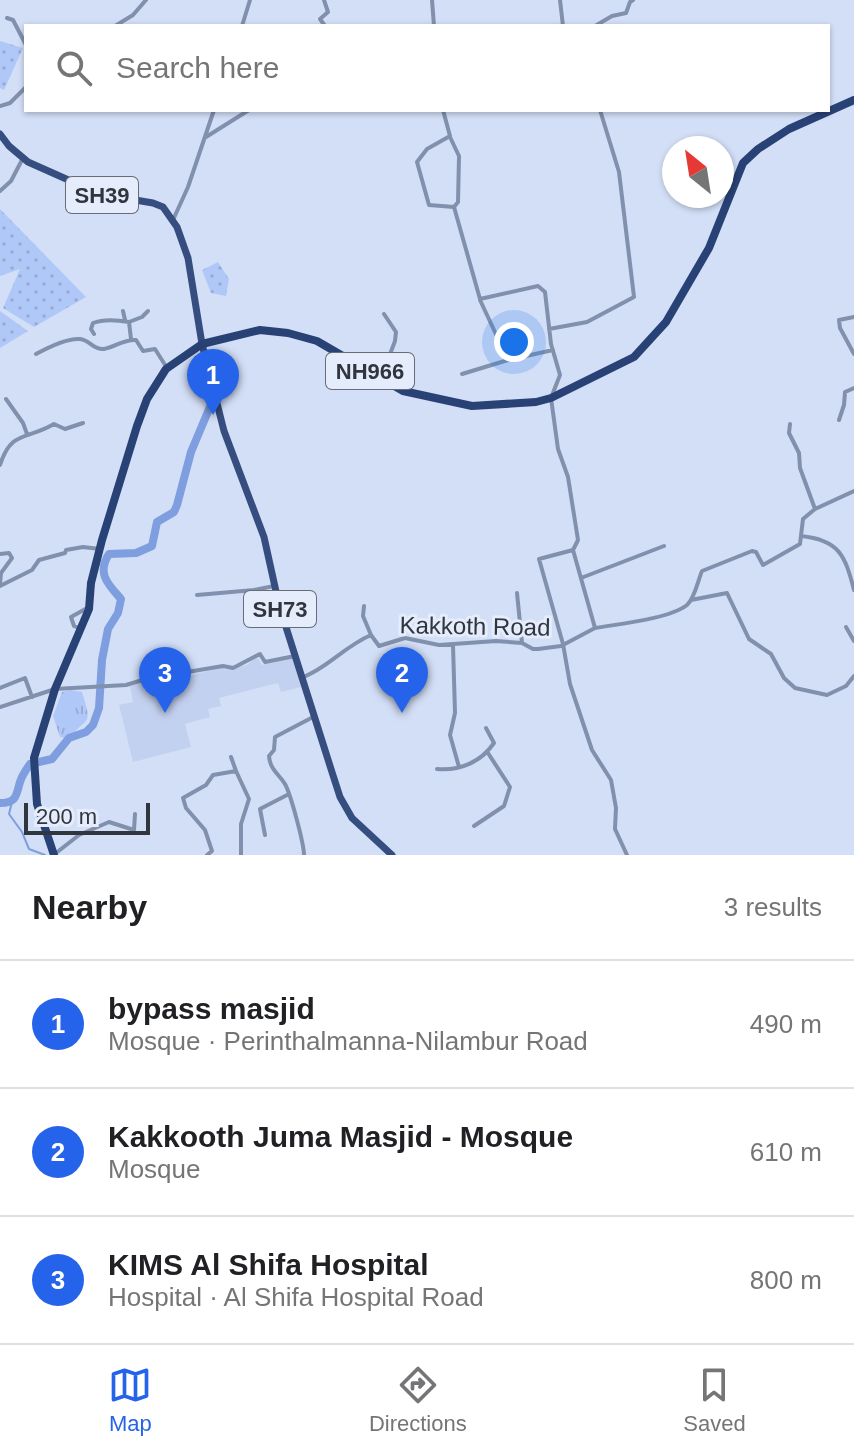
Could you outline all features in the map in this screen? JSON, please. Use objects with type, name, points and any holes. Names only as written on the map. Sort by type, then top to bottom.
[{"type":"highway","name":"NH966","points":[[830,111],[854,100]]},
{"type":"highway","name":"NH966","points":[[54,854],[37,804],[34,758],[55,689],[89,607],[91,583],[100,549],[137,426],[147,399],[167,368],[202,344],[260,330],[317,341],[403,391],[472,406],[536,402],[551,398],[634,357],[666,322],[709,248],[743,163],[789,129],[827,112]]},
{"type":"main road","name":"SH39","points":[[0,134],[23,158],[100,194],[163,207],[183,240],[202,344]]},
{"type":"main road","name":"SH73","points":[[202,344],[224,431],[264,537],[279,605],[340,797],[350,815],[392,855]]},
{"type":"street","points":[[118,24],[133,15],[146,0]]},
{"type":"street","points":[[243,24],[250,0]]},
{"type":"street","points":[[324,0],[328,12],[320,19],[324,24]]},
{"type":"street","points":[[432,0],[434,24]]},
{"type":"street","points":[[560,0],[563,24]]},
{"type":"street","points":[[598,24],[626,13],[633,0]]},
{"type":"street","points":[[7,18],[13,20],[24,41]]},
{"type":"street","points":[[0,106],[10,103],[24,89]]},
{"type":"street","points":[[173,220],[188,187],[213,112]]},
{"type":"street","points":[[204,138],[246,112]]},
{"type":"street","points":[[444,112],[459,156],[458,202],[454,207]]},
{"type":"street","points":[[549,329],[587,322],[634,297],[619,172],[601,112]]},
{"type":"street","points":[[450,136],[427,149],[417,162],[429,205],[454,207]]},
{"type":"street","points":[[0,191],[11,181],[23,158]]},
{"type":"street","points":[[454,207],[480,299],[508,360]]},
{"type":"street","points":[[480,299],[538,286],[545,292],[549,329],[560,375],[551,398],[558,449],[568,477],[578,540],[573,550],[595,628]]},
{"type":"street","points":[[123,311],[131,339]]},
{"type":"street","points":[[94,334],[91,329],[93,323],[103,319],[127,321],[142,317],[148,311]]},
{"type":"street","points":[[381,378],[396,332],[384,314]]},
{"type":"street","points":[[854,317],[839,320],[854,354]]},
{"type":"street","points":[[36,354],[76,339],[103,349],[131,339],[136,340],[143,351],[155,349],[167,368]]},
{"type":"street","points":[[462,374],[553,350]]},
{"type":"street","points":[[839,420],[845,392],[854,388]]},
{"type":"street","points":[[6,399],[23,423],[27,435]]},
{"type":"street","points":[[0,465],[9,444],[54,424],[65,429],[83,423]]},
{"type":"street","points":[[790,424],[789,433],[799,453],[800,468],[815,509]]},
{"type":"street","points":[[691,600],[702,571],[752,551],[763,565],[800,544],[803,519],[815,509],[854,491]]},
{"type":"street","points":[[801,536],[822,538],[833,546],[847,565],[854,590]]},
{"type":"street","points":[[581,578],[664,546]]},
{"type":"street","points":[[0,554],[9,553],[12,558],[1,573],[0,585],[32,570],[39,560],[52,555],[73,548],[100,549]]},
{"type":"street","points":[[573,550],[539,559],[563,644],[570,684],[592,750],[611,780],[616,808],[615,829],[627,855]]},
{"type":"street","points":[[197,595],[275,585]]},
{"type":"street","points":[[517,593],[522,643]]},
{"type":"street","points":[[691,600],[727,593],[749,639],[771,654],[784,678],[795,688],[827,695],[846,686],[854,676]]},
{"type":"street","name":"Kakkoth Road","points":[[364,606],[363,616],[379,646],[405,638],[439,645],[485,641],[522,643],[533,649],[563,644],[595,628],[662,617],[691,600]]},
{"type":"street","points":[[81,629],[74,626],[71,617],[89,607]]},
{"type":"street","points":[[846,627],[854,641]]},
{"type":"street","name":"Kakkoth Road","points":[[303,677],[316,672],[333,656],[371,635]]},
{"type":"street","points":[[453,645],[455,713],[450,735],[459,767]]},
{"type":"street","points":[[0,707],[55,689],[126,685],[223,666],[229,668],[260,654],[265,662],[296,656]]},
{"type":"street","points":[[0,688],[25,678],[32,697]]},
{"type":"street","points":[[304,855],[304,841],[289,794],[268,760],[274,750],[274,740],[280,734],[315,716]]},
{"type":"street","points":[[437,769],[459,767],[488,753],[494,743],[486,728]]},
{"type":"street","points":[[474,826],[504,806],[510,787],[488,753]]},
{"type":"street","points":[[231,757],[249,799],[241,824],[241,855]]},
{"type":"street","points":[[207,855],[212,853],[205,830],[186,808],[183,798],[206,785],[213,775],[236,771]]},
{"type":"street","points":[[265,835],[260,809],[289,794]]},
{"type":"street","points":[[54,854],[79,835],[109,822],[134,830],[137,825],[135,814]]},
{"type":"shaded area","points":[[257,657],[262,665],[294,657],[301,687],[281,692],[278,683],[219,698],[221,706],[208,709],[210,717],[185,724],[191,747],[133,762],[119,705],[133,702],[130,686],[150,679],[163,678],[165,682],[223,667],[225,670],[247,665]]},
{"type":"green space","points":[[0,41],[23,48],[4,90],[0,88]]},
{"type":"green space","points":[[0,209],[86,297],[34,327],[3,308],[20,269],[0,276]]},
{"type":"green space","points":[[218,262],[229,279],[226,296],[211,293],[202,270]]},
{"type":"green space","points":[[0,311],[28,331],[0,348]]},
{"type":"green space","points":[[62,692],[82,692],[88,716],[69,739],[60,737],[53,716]]},
{"type":"waterway","points":[[0,803],[10,802],[15,797],[30,764],[52,759],[69,738],[86,732],[93,725],[99,708],[102,660],[108,629],[118,613],[121,599],[106,579],[105,561],[109,554],[136,553],[152,546],[157,522],[174,512],[177,505],[191,452],[212,402]]},
{"type":"waterway","points":[[12,802],[9,814],[29,849],[45,855]]},
{"type":"place","name":"bypass masjid","points":[[213,415]]},
{"type":"place","name":"KIMS Al Shifa Hospital","points":[[165,713]]},
{"type":"place","name":"Kakkooth Juma Masjid - Mosque","points":[[402,713]]}]
